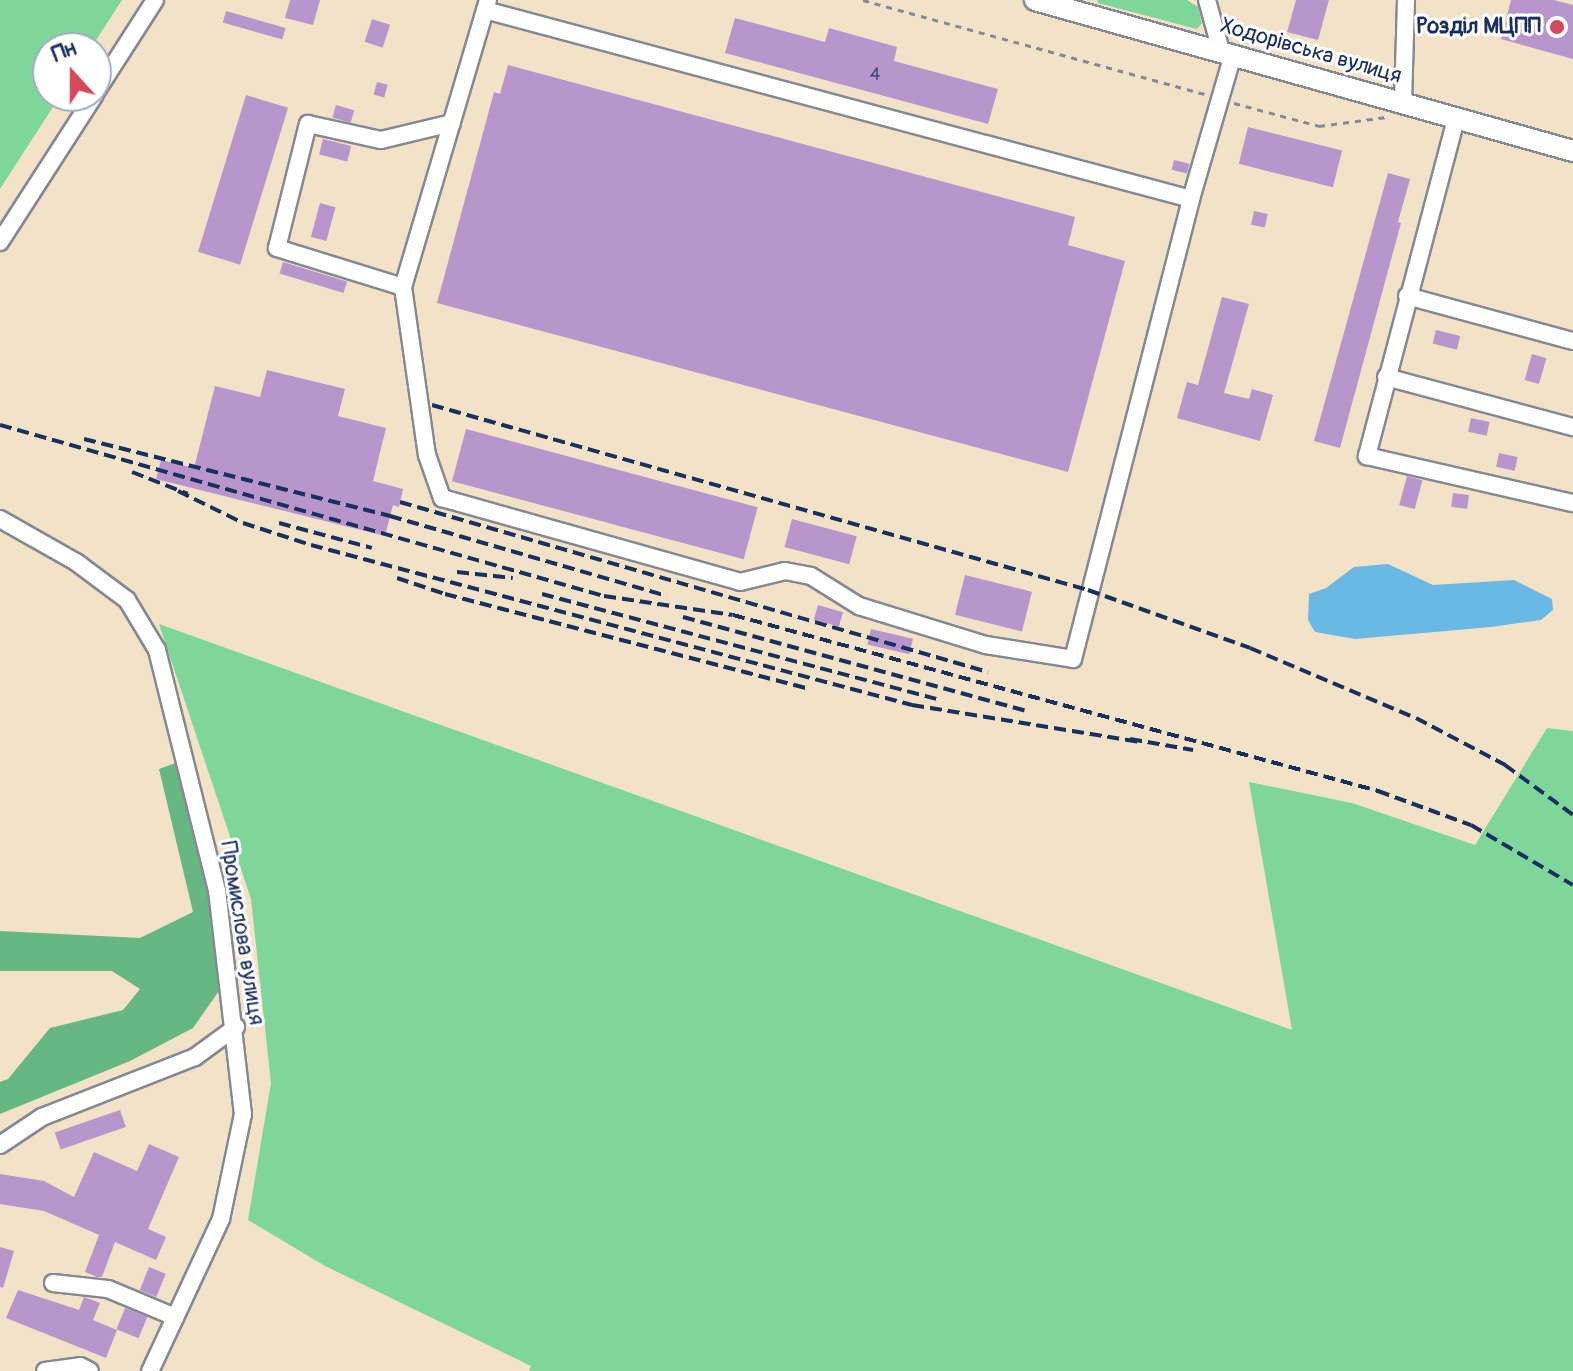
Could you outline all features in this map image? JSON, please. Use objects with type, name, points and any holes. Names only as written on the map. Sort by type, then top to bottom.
[{"type":"main road","name":"Ходорівська вулиця","points":[[1035,0],[1081,6],[1395,110],[1456,119],[1573,151]]},
{"type":"street","points":[[112,67],[155,0]]},
{"type":"street","points":[[1191,199],[487,5],[403,287],[427,455],[442,498],[740,582],[785,571],[811,576],[859,606],[986,645],[1073,659],[1191,199],[1220,99],[1227,52],[1207,0]]},
{"type":"street","points":[[1395,110],[1406,0]]},
{"type":"street","points":[[0,242],[83,112]]},
{"type":"street","points":[[1456,119],[1367,456],[1573,503]]},
{"type":"street","points":[[403,287],[277,248],[308,124],[381,140],[452,123]]},
{"type":"street","points":[[1407,296],[1573,341]]},
{"type":"street","points":[[1386,377],[1573,427]]},
{"type":"street","name":"Промислова вулиця","points":[[0,519],[76,562],[127,600],[157,650],[217,890],[236,1027],[243,1114],[221,1219],[150,1371]]},
{"type":"street","points":[[0,1145],[42,1117],[195,1057],[236,1027]]},
{"type":"street","points":[[53,1283],[108,1289],[175,1317]]},
{"type":"street","points":[[45,1371],[80,1366],[90,1371]]},
{"type":"path","points":[[863,0],[1319,126],[1395,110]]},
{"type":"green space","points":[[0,0],[122,0],[101,32],[32,32],[32,112],[50,112],[0,189]]},
{"type":"green space","points":[[1097,0],[1187,0],[1198,7],[1202,23],[1197,29],[1098,3]]},
{"type":"green space","points":[[159,624],[1292,1030],[1249,782],[1352,803],[1475,845],[1547,728],[1573,731],[1573,1371],[529,1371],[531,1366],[325,1266],[248,1220],[271,1083],[251,899]]},
{"type":"green space","points":[[178,762],[211,901],[221,988],[193,1028],[130,1061],[0,1114],[0,1082],[8,1079],[50,1028],[123,1010],[140,989],[112,971],[0,971],[0,931],[140,938],[193,912],[159,769]]},
{"type":"water","points":[[1388,564],[1433,585],[1514,580],[1552,599],[1553,610],[1541,620],[1491,627],[1355,639],[1315,632],[1308,620],[1309,594],[1326,588],[1354,567]]},
{"type":"building","points":[[290,0],[320,0],[313,25],[285,18]]},
{"type":"building","points":[[1296,0],[1329,0],[1318,40],[1287,32]]},
{"type":"building","points":[[1511,0],[1554,0],[1573,5],[1573,59],[1501,39]]},
{"type":"building","points":[[226,11],[286,28],[282,40],[223,23]]},
{"type":"building","points":[[735,18],[825,42],[829,28],[897,47],[894,61],[998,89],[988,124],[725,53]]},
{"type":"building","points":[[372,19],[390,25],[383,48],[365,42]]},
{"type":"building","points":[[508,65],[1075,217],[1068,245],[1125,261],[1068,472],[437,303],[494,92],[500,94]]},
{"type":"building","points":[[377,82],[388,85],[384,97],[374,95]]},
{"type":"building","points":[[246,95],[288,108],[240,265],[198,252]]},
{"type":"building","points":[[336,105],[354,110],[351,123],[332,117]]},
{"type":"building","points":[[1248,127],[1342,150],[1333,187],[1239,164]]},
{"type":"building","points":[[323,139],[351,146],[347,162],[319,155]]},
{"type":"building","points":[[1174,160],[1190,164],[1187,174],[1172,170]]},
{"type":"building","points":[[1388,173],[1410,179],[1340,448],[1314,441]]},
{"type":"building","points":[[320,203],[335,207],[326,241],[311,237]]},
{"type":"building","points":[[1254,211],[1268,214],[1265,228],[1251,225]]},
{"type":"building","points":[[283,262],[347,282],[344,293],[279,273]]},
{"type":"building","points":[[1222,297],[1249,304],[1224,393],[1249,399],[1252,389],[1273,395],[1260,441],[1177,418],[1187,382],[1198,385]]},
{"type":"building","points":[[1436,330],[1460,336],[1457,350],[1433,344]]},
{"type":"building","points":[[1532,354],[1546,358],[1539,384],[1525,380]]},
{"type":"building","points":[[267,370],[345,389],[338,416],[386,428],[373,481],[403,489],[399,507],[393,505],[385,536],[156,479],[161,460],[194,468],[215,386],[260,397]]},
{"type":"building","points":[[1471,418],[1490,422],[1487,436],[1468,432]]},
{"type":"building","points":[[466,429],[758,507],[744,559],[452,481]]},
{"type":"building","points":[[1499,453],[1518,457],[1515,471],[1496,467]]},
{"type":"building","points":[[1407,476],[1422,480],[1415,509],[1399,505]]},
{"type":"building","points":[[1453,493],[1469,495],[1467,509],[1451,507]]},
{"type":"building","points":[[792,519],[857,536],[849,564],[784,547]]},
{"type":"building","points":[[965,575],[1032,592],[1022,631],[955,615]]},
{"type":"building","points":[[818,605],[843,612],[839,627],[814,619]]},
{"type":"building","points":[[871,629],[913,639],[909,654],[867,645]]},
{"type":"building","points":[[120,1110],[126,1127],[61,1149],[55,1132]]},
{"type":"building","points":[[149,1144],[179,1157],[148,1229],[166,1237],[156,1260],[115,1242],[102,1277],[97,1277],[85,1272],[99,1235],[44,1211],[0,1204],[0,1174],[44,1181],[74,1197],[94,1152],[137,1171]]},
{"type":"building","points":[[0,1247],[14,1251],[3,1288],[0,1287]]},
{"type":"building","points":[[149,1267],[166,1274],[156,1297],[140,1290]]},
{"type":"building","points":[[18,1290],[79,1310],[84,1297],[100,1303],[93,1320],[117,1330],[106,1358],[6,1318]]},
{"type":"building","points":[[125,1308],[147,1317],[139,1338],[116,1329]]},
{"type":"railway","points":[[432,405],[1088,590],[1250,648],[1416,718],[1505,765],[1573,815]]},
{"type":"railway","points":[[0,425],[604,596],[733,615],[1378,791],[1471,825],[1573,885]]},
{"type":"railway","points":[[84,439],[390,516],[667,596]]},
{"type":"railway","points":[[132,472],[188,494]]},
{"type":"railway","points":[[178,491],[243,523],[311,545],[912,705],[1140,742]]},
{"type":"railway","points":[[400,502],[988,672]]},
{"type":"railway","points":[[279,523],[372,548]]},
{"type":"railway","points":[[457,572],[513,578]]},
{"type":"railway","points":[[397,578],[445,594],[806,688]]},
{"type":"railway","points":[[542,594],[936,699]]},
{"type":"railway","points":[[683,617],[1030,712]]},
{"type":"railway","points":[[1130,739],[1193,750]]},
{"type":"place","name":"Розділ МЦПП","points":[[1557,27]]}]
